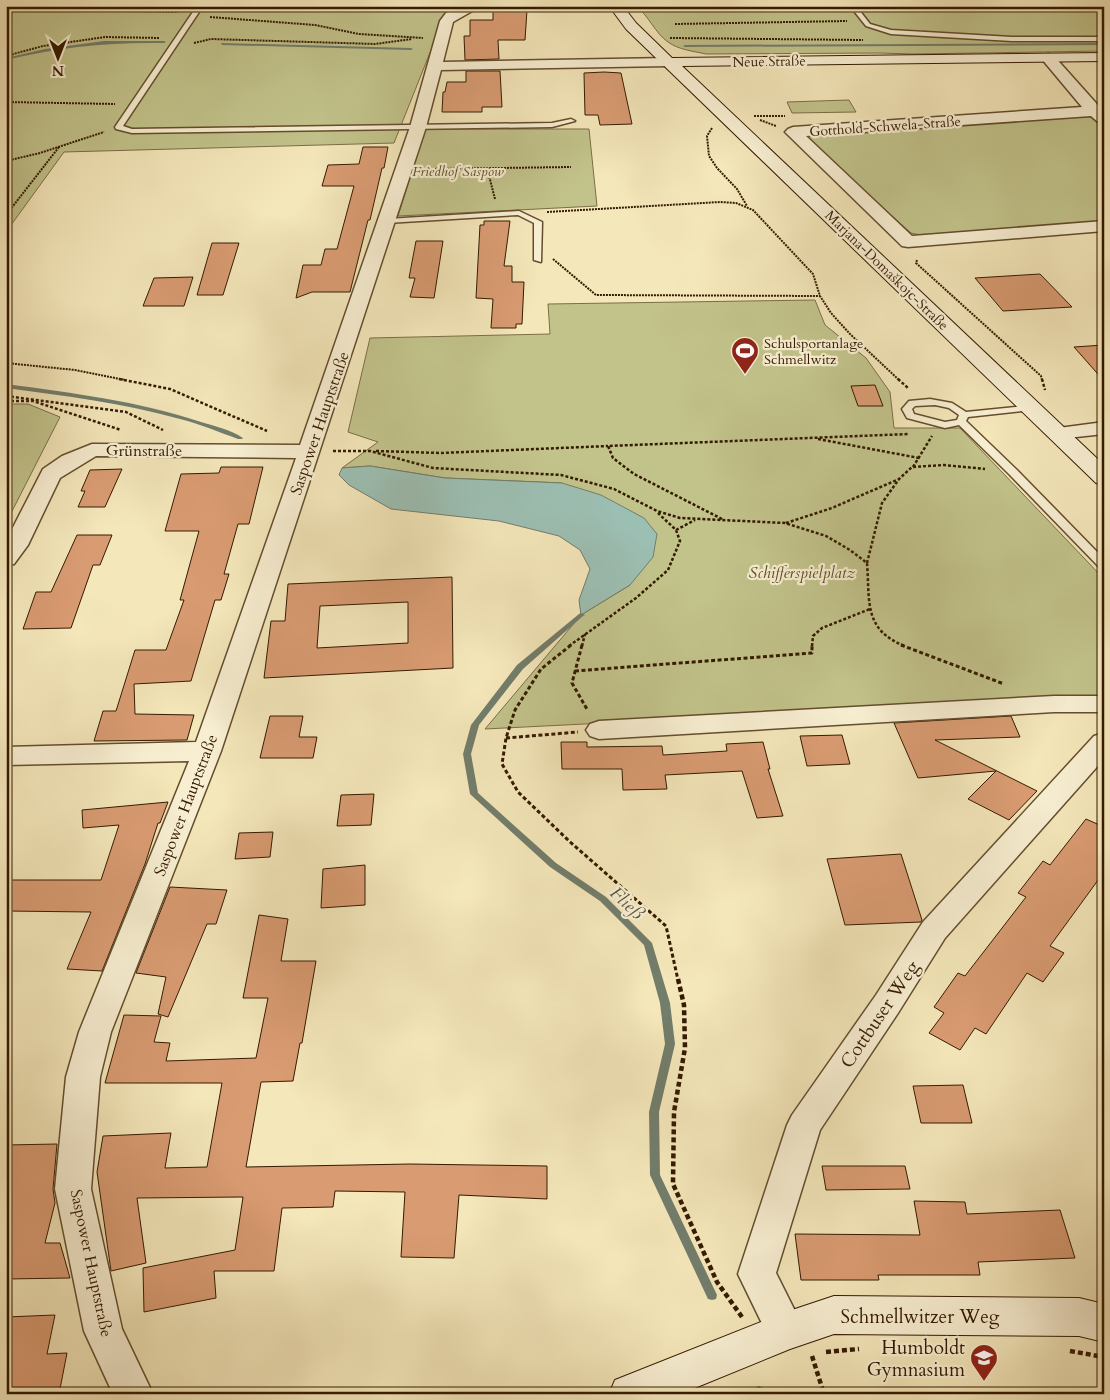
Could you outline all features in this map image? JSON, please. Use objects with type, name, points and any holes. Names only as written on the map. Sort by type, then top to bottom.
[{"type":"street","name":"Saspower Hauptstraße","points":[[133,1394],[103,1331],[74,1189],[83,1077],[95,1032],[207,751],[418,127],[446,21],[452,16],[476,6]]},
{"type":"street","name":"Marjana-Domaškojc-Straße","points":[[616,6],[631,26],[1104,478]]},
{"type":"street","name":"Neue Straße","points":[[434,66],[1104,57]]},
{"type":"street","name":"Gotthold-Schwela-Straße","points":[[1048,58],[1099,115]]},
{"type":"street","name":"Gotthold-Schwela-Straße","points":[[1099,115],[792,132],[908,242],[1104,226]]},
{"type":"street","points":[[1058,433],[1104,428]]},
{"type":"street","name":"Grünstraße","points":[[6,559],[16,546],[51,474],[70,461],[92,450],[309,452]]},
{"type":"street","points":[[599,730],[1044,704],[1104,704]]},
{"type":"street","name":"Cottbuser Weg","points":[[786,1331],[757,1274],[804,1125],[934,930],[1104,742]]},
{"type":"street","points":[[6,756],[207,751]]},
{"type":"street","name":"Schmellwitzer Weg","points":[[630,1394],[786,1331],[834,1315],[1079,1317],[1104,1323]]},
{"type":"lane","points":[[200,6],[194,12],[119,127],[132,131],[552,125],[571,121]]},
{"type":"lane","points":[[853,6],[862,22],[878,30],[892,32],[1012,39],[1104,39]]},
{"type":"lane","points":[[387,221],[519,213],[538,222],[538,260]]},
{"type":"lane","points":[[1031,407],[963,419],[945,424],[910,416],[907,409],[912,403],[930,402],[945,403],[958,408],[963,419],[1104,566]]},
{"type":"path","points":[[6,9],[194,12],[199,17],[315,25],[359,34],[423,38],[375,44],[211,39],[196,43],[105,36],[42,46],[6,56]]},
{"type":"path","points":[[675,24],[852,21]]},
{"type":"path","points":[[667,38],[871,40]]},
{"type":"path","points":[[6,102],[133,104]]},
{"type":"path","points":[[6,161],[119,127]]},
{"type":"path","points":[[712,128],[707,136],[709,144],[706,149],[708,157],[736,188],[747,206],[753,210],[813,274],[820,296],[831,313],[850,334],[913,393],[930,402]]},
{"type":"path","points":[[6,215],[60,146]]},
{"type":"path","points":[[404,169],[571,167]]},
{"type":"path","points":[[486,168],[499,214]]},
{"type":"path","points":[[519,213],[720,202],[747,206]]},
{"type":"path","points":[[923,241],[924,248],[918,256],[916,263],[1041,376],[1045,391]]},
{"type":"path","points":[[539,249],[596,296],[820,296]]},
{"type":"path","points":[[6,363],[75,370],[170,389],[246,420],[309,452],[370,451],[441,454],[916,433]]},
{"type":"path","points":[[6,396],[126,412],[164,430],[198,451]]},
{"type":"path","points":[[6,401],[34,400],[128,432]]},
{"type":"path","points":[[925,433],[934,432],[919,458],[899,479],[882,503],[867,563],[870,609],[876,628],[892,641],[1008,686]]},
{"type":"path","points":[[811,437],[919,458]]},
{"type":"path","points":[[608,446],[613,458],[634,474],[723,520]]},
{"type":"path","points":[[370,451],[433,468],[561,475],[614,489],[656,511],[680,518],[785,524],[826,536],[850,550],[867,563]]},
{"type":"path","points":[[912,467],[944,465],[1013,472]]},
{"type":"path","points":[[785,524],[832,508],[899,479]]},
{"type":"path","points":[[656,511],[676,530],[680,541],[668,570],[636,598],[586,632],[541,669],[515,710],[506,738],[502,764],[518,792],[569,841],[666,926],[684,1005],[685,1048],[674,1112],[674,1184],[718,1282],[737,1311]]},
{"type":"path","points":[[676,530],[695,520]]},
{"type":"path","points":[[575,671],[812,653],[813,636],[822,628],[870,609]]},
{"type":"path","points":[[506,738],[599,730],[572,683],[586,632]]},
{"type":"path","points":[[786,1331],[811,1354],[824,1394]]},
{"type":"green space","points":[[6,6],[470,6],[443,20],[394,143],[64,152],[6,232]]},
{"type":"green space","points":[[636,6],[1104,6],[1104,51],[914,54],[706,54],[681,49],[672,45],[659,34]]},
{"type":"green space","points":[[849,100],[856,112],[792,113],[787,102]]},
{"type":"green space","points":[[1090,113],[1104,124],[1104,223],[929,237],[911,233],[806,139],[806,136]]},
{"type":"green space","name":"Friedhof Saspow","points":[[425,129],[589,129],[597,206],[398,216]]},
{"type":"green space","name":"Schifferspielplatz","points":[[815,300],[825,325],[866,358],[890,392],[894,428],[960,428],[1104,579],[1104,698],[485,729],[581,615],[630,585],[562,483],[445,478],[370,466],[342,468],[378,442],[348,432],[370,338],[550,334],[548,304]]},
{"type":"green space","points":[[6,404],[28,404],[60,417],[6,523]]},
{"type":"water","points":[[370,466],[445,478],[562,483],[601,495],[644,518],[657,534],[653,557],[630,585],[581,615],[579,600],[590,569],[580,550],[559,536],[499,521],[391,509],[349,485],[339,475],[342,468]]},
{"type":"building","points":[[493,10],[527,10],[525,40],[498,40],[499,59],[465,60],[464,36],[470,36],[470,20],[493,20]]},
{"type":"building","points":[[466,71],[500,71],[502,107],[482,107],[482,112],[442,112],[443,92],[445,92],[447,82],[466,82]]},
{"type":"building","points":[[584,73],[621,73],[632,124],[600,125],[598,115],[585,115]]},
{"type":"building","points":[[363,147],[388,147],[350,292],[312,292],[296,298],[303,265],[321,265],[325,249],[337,249],[354,186],[322,186],[328,165],[359,164]]},
{"type":"building","points":[[484,221],[510,221],[504,266],[512,266],[512,282],[524,282],[522,324],[516,324],[516,328],[491,328],[493,299],[476,298],[480,225],[484,225]]},
{"type":"building","points":[[416,241],[443,241],[434,298],[410,297],[415,278],[409,278]]},
{"type":"building","points":[[212,243],[239,243],[223,295],[197,295]]},
{"type":"building","points":[[1040,274],[1072,307],[1003,311],[975,278]]},
{"type":"building","points":[[193,277],[184,306],[143,306],[154,278]]},
{"type":"building","points":[[1104,345],[1104,381],[1074,347]]},
{"type":"building","points":[[875,385],[883,406],[858,406],[851,386]]},
{"type":"building","points":[[221,467],[263,467],[249,524],[238,524],[224,574],[229,574],[221,600],[215,600],[191,681],[134,684],[135,714],[194,715],[187,740],[94,741],[103,711],[116,711],[135,650],[166,650],[184,600],[180,600],[199,531],[165,531],[181,474],[219,473]]},
{"type":"building","points":[[122,469],[105,507],[78,507],[85,491],[81,491],[90,470]]},
{"type":"building","points":[[77,535],[112,535],[100,565],[93,565],[71,628],[23,629],[36,592],[51,592]]},
{"type":"building","points":[[452,577],[453,668],[264,678],[271,621],[285,621],[288,584]],"holes":[[[408,602],[408,643],[317,648],[320,606]]]},
{"type":"building","points":[[270,716],[303,716],[299,737],[317,737],[313,758],[260,758]]},
{"type":"building","points":[[1011,716],[1020,737],[935,740],[1037,791],[1009,820],[968,799],[996,771],[918,778],[894,723]]},
{"type":"building","points":[[842,735],[850,764],[807,766],[800,736]]},
{"type":"building","points":[[561,742],[587,742],[587,747],[662,746],[663,755],[727,751],[726,744],[763,742],[770,769],[768,769],[783,816],[757,818],[742,771],[665,775],[667,789],[623,790],[622,769],[562,769]]},
{"type":"building","points":[[374,794],[371,825],[337,826],[341,795]]},
{"type":"building","points":[[168,802],[160,823],[158,823],[145,864],[102,971],[67,969],[91,912],[6,911],[6,880],[101,880],[119,825],[83,828],[82,810]]},
{"type":"building","points":[[1086,819],[1104,827],[1104,872],[1050,946],[1064,953],[1043,982],[1027,973],[986,1034],[975,1028],[960,1050],[929,1033],[944,1013],[934,1007],[958,973],[965,976],[1026,897],[1018,893],[1043,861],[1050,865]]},
{"type":"building","points":[[273,832],[270,857],[235,859],[239,833]]},
{"type":"building","points":[[901,854],[922,920],[921,922],[845,925],[827,859]]},
{"type":"building","points":[[365,865],[365,905],[321,908],[323,869]]},
{"type":"building","points":[[170,887],[227,890],[216,924],[207,924],[168,1017],[158,1014],[166,977],[136,973]]},
{"type":"building","points":[[259,915],[288,919],[281,961],[316,961],[302,1043],[300,1043],[293,1081],[261,1082],[246,1167],[410,1164],[547,1166],[547,1199],[459,1195],[454,1258],[401,1257],[405,1192],[335,1191],[333,1207],[282,1208],[274,1271],[214,1271],[216,1298],[144,1312],[143,1268],[235,1250],[243,1197],[137,1198],[146,1263],[111,1271],[97,1172],[103,1136],[171,1133],[165,1168],[207,1167],[222,1083],[105,1083],[124,1015],[161,1016],[154,1042],[170,1043],[166,1061],[256,1058],[268,998],[243,998]]},
{"type":"building","points":[[963,1085],[972,1123],[921,1123],[913,1086]]},
{"type":"building","points":[[57,1144],[53,1189],[55,1203],[45,1243],[60,1243],[70,1278],[6,1279],[6,1145]]},
{"type":"building","points":[[822,1166],[905,1166],[910,1189],[826,1190]]},
{"type":"building","points":[[914,1201],[965,1202],[967,1214],[1060,1210],[1075,1258],[978,1262],[980,1275],[878,1275],[879,1280],[801,1280],[795,1234],[920,1235]]},
{"type":"building","points":[[55,1315],[47,1354],[67,1353],[59,1394],[6,1394],[6,1317]]},
{"type":"waterway","points":[[6,59],[45,50],[85,44],[164,42]]},
{"type":"waterway","points":[[222,44],[411,49]]},
{"type":"waterway","points":[[685,46],[1104,44]]},
{"type":"waterway","points":[[6,386],[154,410],[212,427],[240,438]]},
{"type":"waterway","name":"Fließ","points":[[581,615],[520,667],[475,725],[467,754],[474,794],[553,865],[603,899],[648,943],[665,1003],[670,1044],[654,1112],[655,1175],[712,1295]]},
{"type":"place","name":"Schulsportanlage Schmellwitz","points":[[745,375]]},
{"type":"place","name":"Humboldt Gymnasium","points":[[984,1382]]}]
